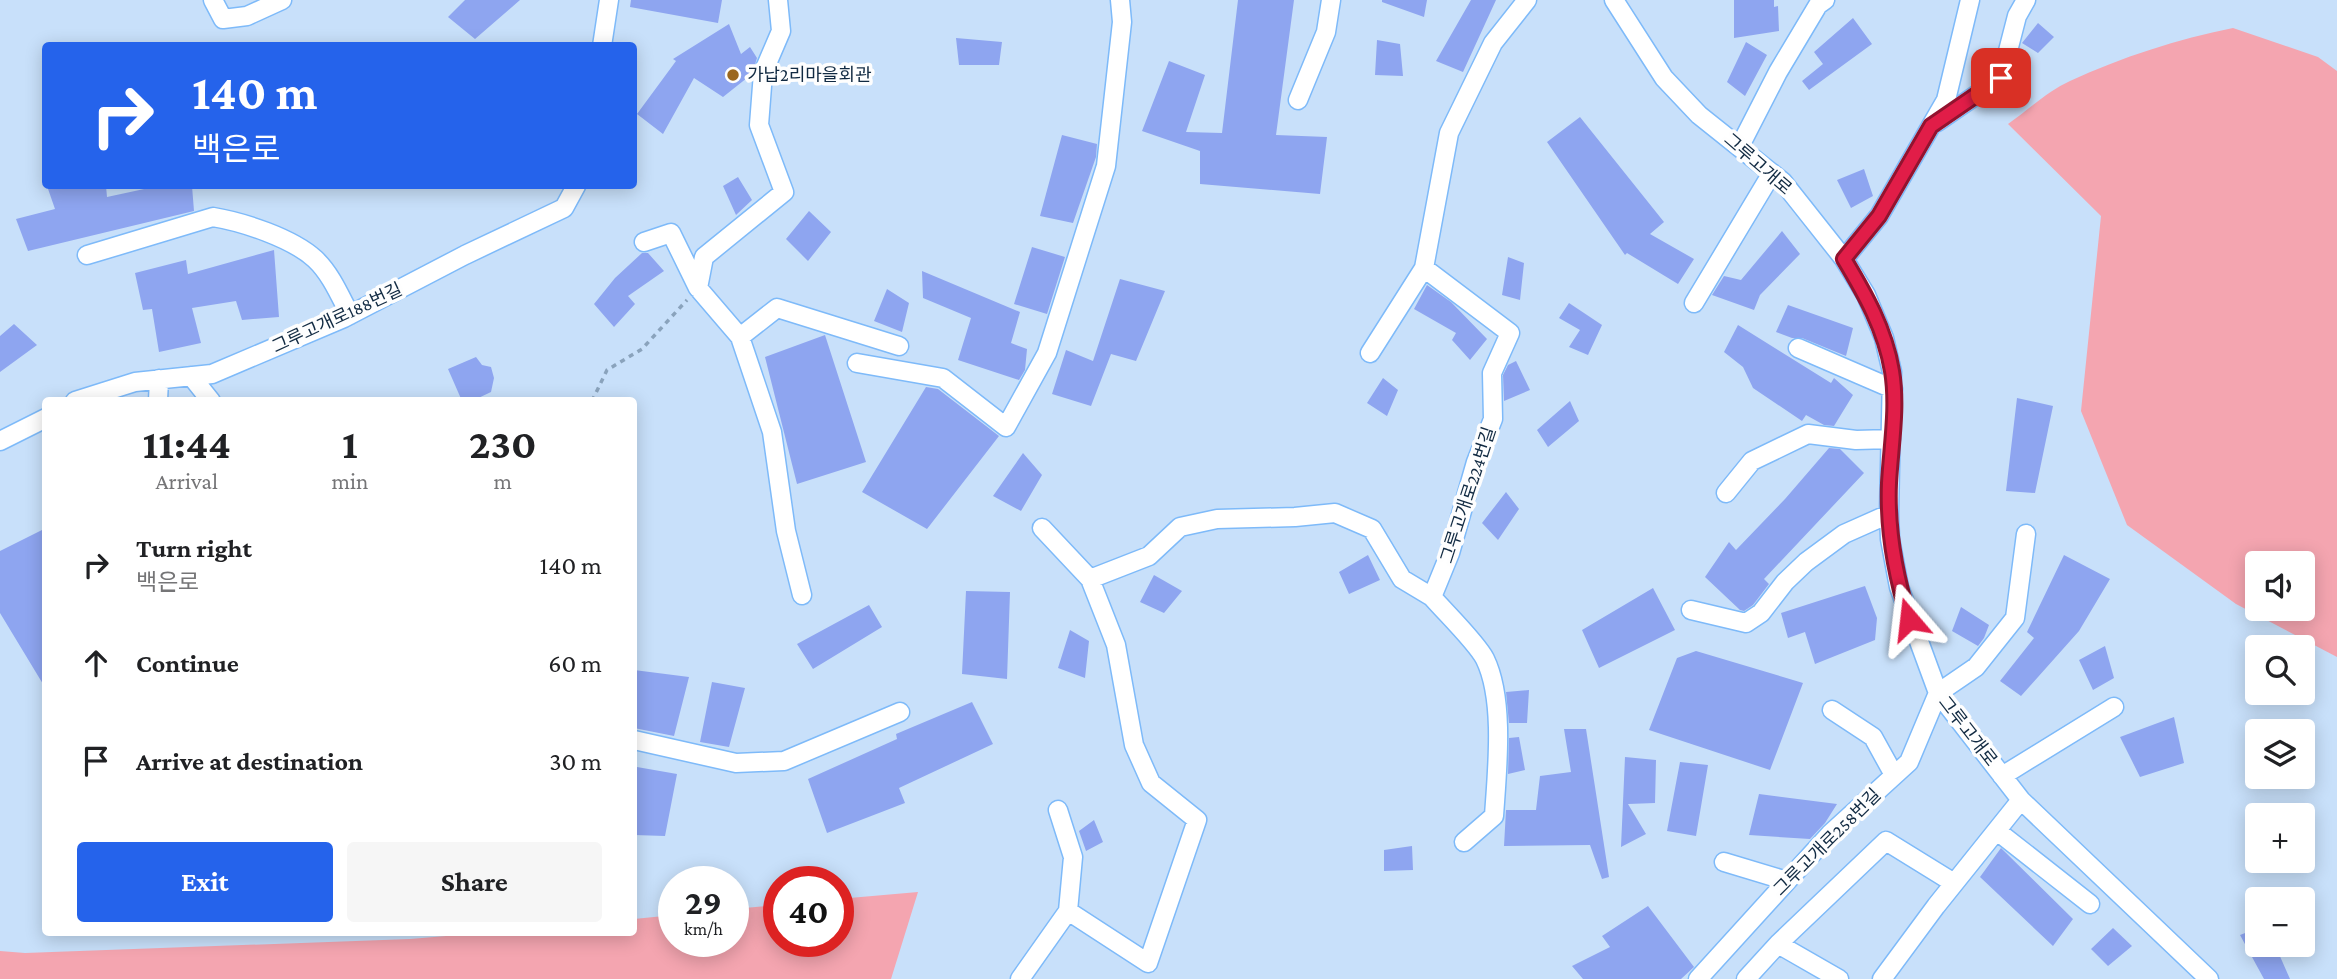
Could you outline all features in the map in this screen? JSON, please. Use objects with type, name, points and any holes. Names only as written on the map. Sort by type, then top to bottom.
[{"type":"street","points":[[213,0],[223,19],[247,16],[282,0]]},
{"type":"street","points":[[603,42],[609,0]]},
{"type":"street","points":[[698,288],[704,257],[784,192],[759,125],[763,73],[781,30],[778,0]]},
{"type":"street","points":[[857,363],[943,378],[1006,427],[1047,353],[1106,166],[1122,22],[1120,0]]},
{"type":"street","points":[[1298,100],[1326,32],[1331,0]]},
{"type":"street","points":[[1370,353],[1424,268],[1449,132],[1493,43],[1527,0]]},
{"type":"street","name":"그루고개로","points":[[1614,0],[1664,78],[1699,115],[1783,182],[1844,259],[1866,295],[1884,338],[1892,372],[1890,539],[1899,587],[1938,693],[2021,800],[2209,979]]},
{"type":"street","points":[[1740,146],[1778,72],[1818,5],[1825,0]]},
{"type":"street","points":[[1844,259],[1879,216],[1946,100],[1970,0]]},
{"type":"street","points":[[1931,126],[2001,78],[2017,16],[2026,0]]},
{"type":"street","points":[[1694,303],[1772,173]]},
{"type":"street","name":"그루고개로188번길","points":[[88,397],[135,382],[212,374],[350,315],[564,208],[574,189]]},
{"type":"street","points":[[87,255],[214,217],[233,220],[288,242],[314,258],[330,277],[350,315]]},
{"type":"street","points":[[644,242],[671,233],[698,288],[740,337],[772,432],[786,531],[802,594]]},
{"type":"street","name":"그루고개로224번길","points":[[1424,268],[1510,334],[1492,373],[1493,419],[1476,462],[1450,553],[1432,597]]},
{"type":"street","points":[[740,337],[777,308],[899,346]]},
{"type":"street","points":[[1798,348],[1893,389]]},
{"type":"street","points":[[191,376],[208,397]]},
{"type":"street","points":[[158,397],[159,379]]},
{"type":"street","points":[[0,441],[42,420]]},
{"type":"street","points":[[1726,493],[1752,461],[1808,434],[1856,440],[1891,439]]},
{"type":"street","points":[[1090,579],[1149,556],[1180,527],[1217,519],[1335,513],[1372,529],[1402,579],[1432,597],[1484,658],[1496,695],[1497,769],[1494,816],[1464,842]]},
{"type":"street","points":[[1691,610],[1746,623],[1761,613],[1785,582],[1834,541],[1889,514]]},
{"type":"street","points":[[1042,528],[1090,579],[1116,645],[1135,745],[1151,783],[1196,821],[1148,971],[1068,911]]},
{"type":"street","points":[[1938,693],[1976,667],[2015,618],[2026,534]]},
{"type":"street","name":"그루고개로258번길","points":[[1698,979],[1830,834],[1909,762],[1938,693]]},
{"type":"street","points":[[2002,776],[2114,707]]},
{"type":"street","points":[[1832,710],[1872,737],[1894,775]]},
{"type":"street","points":[[637,741],[736,763],[784,761],[900,712]]},
{"type":"street","points":[[1882,979],[2021,800]]},
{"type":"street","points":[[1020,979],[1068,911],[1073,857],[1058,810]]},
{"type":"street","points":[[1997,831],[2090,904]]},
{"type":"street","points":[[1746,979],[1778,944],[1886,841],[1954,883]]},
{"type":"street","points":[[1724,862],[1787,881]]},
{"type":"street","points":[[1778,944],[1839,979]]},
{"type":"path","points":[[594,397],[607,370],[642,349],[698,288]]},
{"type":"shaded area","points":[[2233,28],[2318,57],[2337,71],[2337,657],[2315,645],[2315,635],[2295,635],[2268,621],[2315,621],[2315,551],[2245,551],[2245,609],[2236,604],[2127,525],[2081,411],[2101,216],[2008,124],[2046,95],[2070,81],[2171,43]]},
{"type":"shaded area","points":[[918,892],[891,979],[0,979],[0,951],[25,953],[446,936],[637,936],[637,919],[658,917],[658,957],[749,957],[749,908],[763,906],[763,957],[854,957],[854,898]]},
{"type":"building","points":[[465,0],[520,0],[475,39],[448,17]]},
{"type":"building","points":[[631,0],[722,0],[718,23],[630,7]]},
{"type":"building","points":[[1238,0],[1294,0],[1276,135],[1327,137],[1320,194],[1200,184],[1200,151],[1142,131],[1169,61],[1205,75],[1186,132],[1222,133]]},
{"type":"building","points":[[1427,0],[1424,17],[1382,2]]},
{"type":"building","points":[[1471,0],[1496,0],[1463,72],[1436,61]]},
{"type":"building","points":[[1734,0],[1774,0],[1774,7],[1778,6],[1779,31],[1734,38]]},
{"type":"building","points":[[1853,18],[1872,44],[1809,90],[1802,81],[1823,64],[1814,52]]},
{"type":"building","points":[[2038,23],[2054,37],[2038,53],[2022,43]]},
{"type":"building","points":[[729,24],[741,54],[750,47],[757,58],[752,74],[723,97],[694,78],[663,134],[637,114],[676,61],[673,59]]},
{"type":"building","points":[[956,38],[1002,42],[999,65],[959,65]]},
{"type":"building","points":[[1377,40],[1400,44],[1403,76],[1375,75]]},
{"type":"building","points":[[1746,42],[1767,55],[1745,96],[1727,82]]},
{"type":"building","points":[[1580,117],[1664,222],[1650,234],[1694,259],[1678,284],[1627,253],[1625,255],[1547,142]]},
{"type":"building","points":[[1062,135],[1097,144],[1096,157],[1073,223],[1040,216]]},
{"type":"building","points":[[1864,169],[1873,196],[1851,208],[1837,180]]},
{"type":"building","points":[[738,177],[752,200],[736,215],[723,186]]},
{"type":"building","points":[[48,189],[106,189],[107,197],[144,189],[192,189],[194,211],[28,251],[16,219],[55,209]]},
{"type":"building","points":[[809,211],[831,232],[808,261],[786,239]]},
{"type":"building","points":[[1782,231],[1800,254],[1760,295],[1754,310],[1712,295],[1724,276],[1741,280]]},
{"type":"building","points":[[1032,247],[1065,257],[1047,314],[1014,304]]},
{"type":"building","points":[[274,250],[279,317],[242,320],[236,301],[192,308],[201,343],[159,352],[152,309],[143,310],[135,273],[186,260],[188,274]]},
{"type":"building","points":[[642,253],[648,253],[664,271],[628,296],[635,304],[614,327],[594,304],[615,278]]},
{"type":"building","points":[[1508,257],[1524,263],[1520,300],[1502,295]]},
{"type":"building","points":[[922,271],[1020,312],[1011,343],[1027,349],[1025,370],[1019,380],[958,360],[971,318],[923,298]]},
{"type":"building","points":[[1120,279],[1165,291],[1136,361],[1111,354],[1091,406],[1052,394],[1066,350],[1093,361]]},
{"type":"building","points":[[1427,285],[1451,302],[1487,339],[1470,360],[1452,340],[1456,333],[1414,309]]},
{"type":"building","points":[[887,289],[909,303],[902,332],[874,321]]},
{"type":"building","points":[[1569,303],[1602,325],[1588,355],[1569,347],[1580,330],[1559,318]]},
{"type":"building","points":[[1788,305],[1853,328],[1846,356],[1802,338],[1792,338],[1776,332]]},
{"type":"building","points":[[14,324],[37,345],[0,372],[0,336]]},
{"type":"building","points":[[1738,325],[1831,383],[1834,378],[1853,395],[1834,426],[1824,425],[1806,415],[1802,421],[1753,388],[1743,367],[1724,352]]},
{"type":"building","points":[[825,335],[866,462],[797,484],[765,357]]},
{"type":"building","points":[[476,357],[482,365],[491,367],[494,378],[491,392],[480,397],[460,397],[448,369]]},
{"type":"building","points":[[1516,361],[1530,390],[1504,401],[1503,375],[1508,365]]},
{"type":"building","points":[[1383,378],[1398,390],[1387,416],[1367,403]]},
{"type":"building","points":[[926,387],[938,389],[999,436],[927,529],[862,492]]},
{"type":"building","points":[[2017,398],[2053,406],[2035,493],[2006,491]]},
{"type":"building","points":[[1570,401],[1579,421],[1548,447],[1537,430]]},
{"type":"building","points":[[1829,448],[1840,449],[1864,473],[1764,579],[1769,584],[1753,605],[1744,611],[1740,610],[1705,577],[1729,542],[1736,550]]},
{"type":"building","points":[[1023,453],[1042,475],[1021,511],[993,496]]},
{"type":"building","points":[[1506,492],[1519,509],[1498,540],[1482,523]]},
{"type":"building","points":[[42,530],[42,682],[0,613],[0,551]]},
{"type":"building","points":[[1368,555],[1380,580],[1349,594],[1339,572]]},
{"type":"building","points":[[2064,555],[2110,579],[2079,631],[2021,696],[2000,681],[2034,638],[2027,632]]},
{"type":"building","points":[[1154,575],[1182,591],[1164,613],[1140,602]]},
{"type":"building","points":[[1865,586],[1877,618],[1875,640],[1815,664],[1805,632],[1788,638],[1781,613]]},
{"type":"building","points":[[1653,588],[1675,630],[1599,668],[1582,630]]},
{"type":"building","points":[[966,591],[1010,592],[1007,679],[962,674]]},
{"type":"building","points":[[869,605],[882,627],[813,669],[797,644]]},
{"type":"building","points":[[1961,607],[1989,625],[1978,646],[1952,631]]},
{"type":"building","points":[[1070,630],[1089,641],[1085,678],[1058,668]]},
{"type":"building","points":[[2105,646],[2114,678],[2093,690],[2079,660]]},
{"type":"building","points":[[1696,651],[1803,683],[1770,770],[1649,730],[1677,658]]},
{"type":"building","points":[[637,670],[689,677],[674,736],[637,729]]},
{"type":"building","points":[[712,682],[745,688],[729,747],[700,742]]},
{"type":"building","points":[[1529,690],[1527,723],[1509,723],[1506,692]]},
{"type":"building","points":[[972,702],[993,744],[899,788],[905,803],[827,833],[808,779],[897,739],[896,734]]},
{"type":"building","points":[[2174,717],[2184,763],[2140,777],[2120,737]]},
{"type":"building","points":[[1564,729],[1586,729],[1609,877],[1602,879],[1590,845],[1504,846],[1506,810],[1536,810],[1540,776],[1571,772]]},
{"type":"building","points":[[1519,737],[1525,770],[1508,774],[1509,738]]},
{"type":"building","points":[[1625,757],[1656,760],[1655,803],[1628,804],[1646,834],[1621,847]]},
{"type":"building","points":[[1680,762],[1708,765],[1696,836],[1667,831]]},
{"type":"building","points":[[637,767],[677,774],[665,836],[637,835]]},
{"type":"building","points":[[1759,794],[1837,804],[1825,823],[1810,839],[1749,835]]},
{"type":"building","points":[[1094,820],[1103,842],[1086,851],[1079,831]]},
{"type":"building","points":[[1412,846],[1413,870],[1384,871],[1384,850]]},
{"type":"building","points":[[2001,848],[2073,919],[2053,946],[1980,877]]},
{"type":"building","points":[[1648,906],[1694,967],[1681,979],[1583,979],[1572,966],[1610,947],[1602,936]]},
{"type":"building","points":[[2113,928],[2132,946],[2108,966],[2091,949]]},
{"type":"building","points":[[2252,957],[2280,957],[2290,979],[2264,979]]},
{"type":"place","name":"가납2리마을회관","points":[[733,75]]},
{"type":"route","points":[[1909,619],[1899,587],[1890,539],[1892,372],[1884,338],[1866,295],[1844,259],[1879,216],[1931,126],[2001,78]]}]
